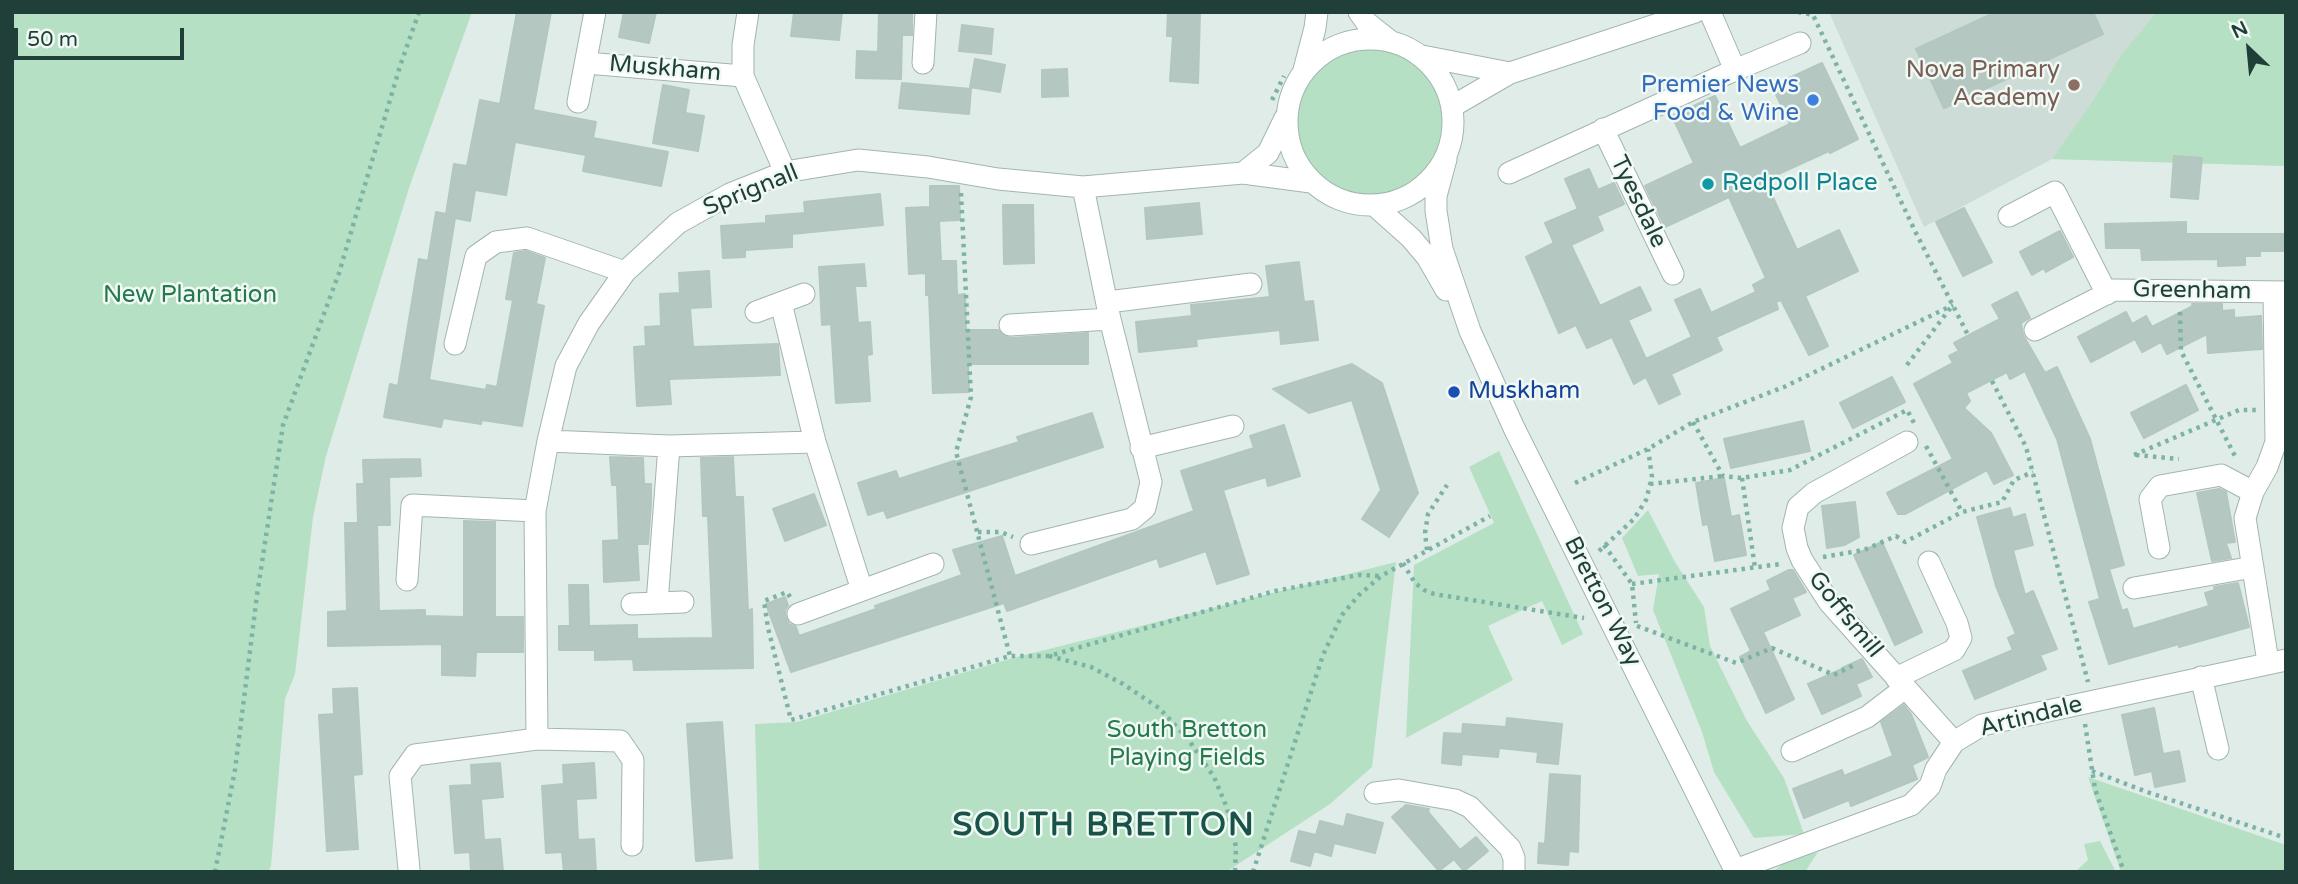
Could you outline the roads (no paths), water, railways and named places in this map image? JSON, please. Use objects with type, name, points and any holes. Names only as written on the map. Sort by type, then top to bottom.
[{"type":"street","name":"Muskham","points":[[578,102],[595,12]]},
{"type":"street","name":"Muskham","points":[[748,12],[743,45],[743,76],[785,172]]},
{"type":"street","points":[[923,63],[926,12]]},
{"type":"street","points":[[1243,173],[1268,153],[1278,110],[1292,93],[1294,72],[1315,28],[1317,12]]},
{"type":"street","points":[[1359,12],[1390,41]]},
{"type":"street","points":[[1453,106],[1510,73],[1695,12]]},
{"type":"street","points":[[1710,12],[1735,69]]},
{"type":"street","points":[[1278,110],[1297,162],[1311,182],[1330,196],[1352,204],[1375,206],[1397,202],[1417,192],[1433,177],[1446,159],[1454,133],[1453,106],[1436,70],[1422,56],[1390,41],[1366,39],[1342,43],[1294,72]]},
{"type":"street","name":"Tyesdale","points":[[1509,173],[1735,69],[1800,43]]},
{"type":"street","points":[[1422,56],[1510,73]]},
{"type":"street","name":"Muskham","points":[[586,63],[743,76]]},
{"type":"street","name":"Tyesdale","points":[[1603,129],[1673,274]]},
{"type":"street","name":"Bretton Way","points":[[1446,159],[1436,196],[1436,211],[1442,249],[1470,331],[1514,428],[1736,871]]},
{"type":"street","name":"Sprignall","points":[[537,739],[535,511],[566,366],[589,324],[625,272],[678,223],[730,194],[785,172],[858,160],[998,179],[1083,187],[1243,173],[1311,182]]},
{"type":"street","points":[[1031,544],[1132,519],[1145,508],[1151,482],[1109,310],[1083,187]]},
{"type":"street","points":[[2009,216],[2055,192],[2107,294]]},
{"type":"street","name":"Bretton Way","points":[[1375,206],[1411,238],[1427,257],[1470,331]]},
{"type":"street","points":[[455,344],[476,256],[496,242],[527,238],[625,272]]},
{"type":"street","points":[[1010,325],[1251,284]]},
{"type":"street","name":"Greenham","points":[[2035,330],[2114,290],[2280,292],[2276,442],[2267,467],[2253,492],[2245,518],[2253,567],[2277,661]]},
{"type":"street","points":[[756,312],[804,293]]},
{"type":"street","points":[[781,303],[815,442],[862,590]]},
{"type":"street","points":[[1142,448],[1233,426]]},
{"type":"street","name":"Goffsmill","points":[[1917,439],[1814,493],[1798,507],[1793,528],[1802,560],[1829,602],[1954,742]]},
{"type":"street","points":[[548,441],[669,446],[815,442]]},
{"type":"street","points":[[657,603],[669,446]]},
{"type":"street","points":[[2159,548],[2150,499],[2160,486],[2221,475],[2253,492]]},
{"type":"street","points":[[407,580],[412,505],[535,511]]},
{"type":"street","points":[[1792,751],[1867,717],[1900,683],[1954,650],[1961,638],[1957,623],[1929,562]]},
{"type":"street","points":[[798,614],[933,564]]},
{"type":"street","points":[[2134,588],[2253,567]]},
{"type":"street","points":[[632,604],[683,601]]},
{"type":"street","name":"Artindale","points":[[1736,871],[1911,805],[1930,786],[1936,769],[1954,742],[1982,725],[2277,661]]},
{"type":"street","points":[[2201,677],[2218,749]]},
{"type":"street","points":[[409,869],[400,776],[415,755],[537,739],[620,741],[633,760],[632,845]]},
{"type":"street","points":[[1375,793],[1399,790],[1455,800],[1470,807],[1510,848],[1514,858],[1514,872]]},
{"type":"place","name":"Nova Primary Academy","points":[[2074,85]]},
{"type":"place","name":"Premier News Food & Wine","points":[[1813,100]]},
{"type":"place","name":"Redpoll Place","points":[[1708,184]]},
{"type":"place","name":"Muskham","points":[[1454,392]]},
{"type":"district","name":"SOUTH BRETTON","points":[[1104,827]]},
{"type":"park label","name":"New Plantation","points":[[190,296]]},
{"type":"park label","name":"South Bretton Playing Fields","points":[[1187,745]]}]
